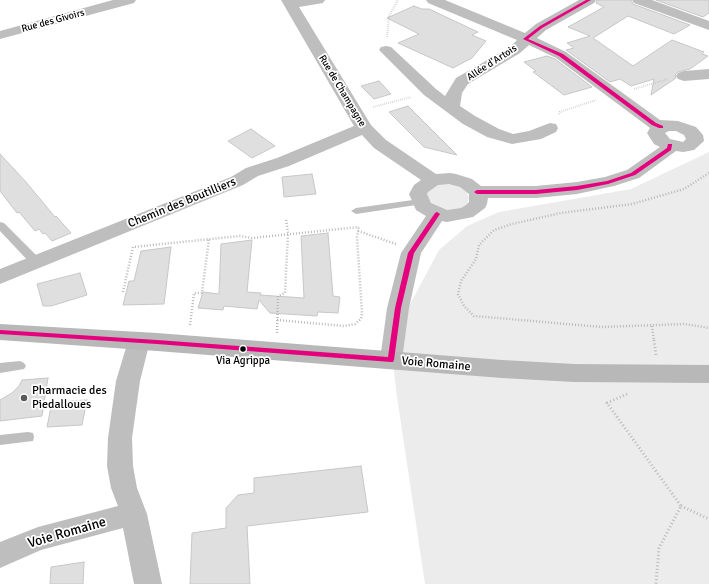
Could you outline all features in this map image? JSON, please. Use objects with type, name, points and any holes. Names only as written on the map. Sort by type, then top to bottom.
[{"type":"main road","name":"Voie Romaine","points":[[0,332],[139,341],[510,370],[709,374]]},
{"type":"street","name":"Rue des Givoirs","points":[[0,35],[129,0]]},
{"type":"street","points":[[289,2],[318,0]]},
{"type":"street","points":[[433,0],[561,55],[654,124],[661,127],[678,126],[702,135]]},
{"type":"street","name":"Allée d'Artois","points":[[450,108],[454,93],[462,82],[515,50],[525,39],[541,26],[589,0]]},
{"type":"street","points":[[639,0],[709,26]]},
{"type":"street","name":"Rue de Champagne","points":[[289,2],[364,128],[380,144],[433,180]]},
{"type":"street","points":[[386,50],[430,92],[450,108],[469,120],[502,137],[512,139],[522,138],[535,135],[550,128]]},
{"type":"street","points":[[684,76],[709,74]]},
{"type":"street","points":[[661,127],[656,133],[657,136],[664,143],[670,145],[688,146],[702,135]]},
{"type":"street","name":"Chemin des Boutilliers","points":[[0,277],[237,181],[252,172],[283,162],[364,128]]},
{"type":"street","points":[[477,192],[536,192],[577,188],[608,182],[633,174],[669,149],[670,145]]},
{"type":"street","points":[[445,178],[458,180],[473,187],[477,192],[479,198],[478,204],[470,211],[456,216],[428,208],[418,194],[420,188],[433,180],[445,178]]},
{"type":"street","points":[[391,360],[398,308],[411,253],[428,208]]},
{"type":"street","points":[[139,341],[128,381],[120,438],[120,466],[124,488],[134,514],[148,584]]},
{"type":"street","name":"Voie Romaine","points":[[0,555],[38,539],[134,514]]},
{"type":"lane","points":[[356,211],[428,208]]},
{"type":"lane","points":[[0,225],[36,262]]},
{"type":"lane","points":[[0,368],[20,366]]},
{"type":"lane","points":[[0,440],[28,437]]},
{"type":"path","points":[[386,50],[389,16],[398,0]]},
{"type":"path","points":[[628,91],[684,76]]},
{"type":"path","points":[[372,108],[430,92]]},
{"type":"path","points":[[550,128],[557,124],[560,112],[601,99]]},
{"type":"path","points":[[709,173],[684,189],[632,204],[561,214],[512,224],[494,230],[479,245],[476,259],[461,281],[458,294],[464,306],[474,316],[602,327],[685,324],[709,328]]},
{"type":"path","points":[[277,320],[344,326],[355,324],[360,319],[362,313],[357,237],[359,227],[356,211]]},
{"type":"path","points":[[276,336],[278,296],[285,293],[288,234],[286,218]]},
{"type":"path","points":[[123,292],[133,247],[240,236],[252,238],[359,227]]},
{"type":"path","points":[[358,231],[398,244]]},
{"type":"path","points":[[190,330],[194,293],[202,292],[209,240]]},
{"type":"path","points":[[652,326],[658,374],[632,392],[607,402],[682,506],[709,519]]},
{"type":"path","points":[[656,584],[659,548],[682,506]]},
{"type":"shaded area","points":[[709,152],[709,584],[425,584],[396,390],[391,340],[439,250],[467,226],[499,212],[631,189]]},
{"type":"shaded area","points":[[444,183],[454,184],[467,192],[469,198],[467,204],[462,208],[448,211],[434,208],[425,193],[435,185]]},
{"type":"building","points":[[597,0],[631,0],[633,4],[690,25],[674,34],[628,16],[593,38],[633,66],[672,40],[704,52],[702,54],[708,56],[690,69],[678,72],[675,75],[676,78],[651,95],[654,79],[631,86],[620,79],[610,82],[566,50],[574,48],[567,43],[590,36],[568,27],[604,7],[596,3]]},
{"type":"building","points":[[656,0],[709,0],[709,13],[703,17]]},
{"type":"building","points":[[414,6],[422,9],[429,9],[478,32],[472,35],[486,41],[472,58],[453,68],[398,43],[419,34],[387,18]]},
{"type":"building","points":[[547,56],[555,59],[592,87],[564,95],[533,72],[536,71],[524,62]]},
{"type":"building","points":[[379,81],[391,94],[374,99],[361,86]]},
{"type":"building","points":[[408,106],[457,155],[424,147],[389,112]]},
{"type":"building","points":[[251,129],[275,146],[252,158],[228,141]]},
{"type":"building","points":[[0,154],[55,217],[56,216],[71,233],[52,241],[39,229],[35,231],[19,212],[17,213],[0,191]]},
{"type":"building","points":[[312,174],[316,194],[284,197],[282,177]]},
{"type":"building","points":[[328,233],[333,296],[340,297],[338,313],[318,312],[317,316],[270,313],[259,300],[257,309],[224,306],[223,310],[198,308],[203,292],[219,294],[221,244],[252,240],[247,292],[261,293],[260,295],[304,298],[301,236]]},
{"type":"building","points":[[171,247],[164,304],[123,305],[129,281],[134,281],[141,251]]},
{"type":"building","points":[[80,273],[87,295],[51,306],[43,306],[37,284]]},
{"type":"building","name":"Pharmacie des Piedalloues","points":[[48,378],[42,416],[0,421],[0,400],[12,393],[19,386],[22,380]]},
{"type":"building","points":[[87,400],[82,425],[47,427],[52,402]]},
{"type":"building","points":[[361,466],[368,512],[247,526],[250,584],[190,584],[192,533],[226,528],[226,508],[238,495],[254,493],[254,478]]},
{"type":"building","points":[[84,562],[83,584],[50,584],[51,567]]},
{"type":"transit line","points":[[525,39],[541,27],[589,0]]},
{"type":"transit line","points":[[525,39],[561,55],[654,124],[661,127]]},
{"type":"transit line","points":[[477,192],[536,192],[577,188],[608,182],[633,174],[669,149],[670,145]]},
{"type":"transit line","points":[[391,360],[398,308],[411,253],[437,214]]},
{"type":"transit line","points":[[0,332],[157,342],[391,360]]},
{"type":"place","name":"Via Agrippa","points":[[243,349]]},
{"type":"place","name":"Pharmacie des Piedalloues","points":[[24,398]]}]
